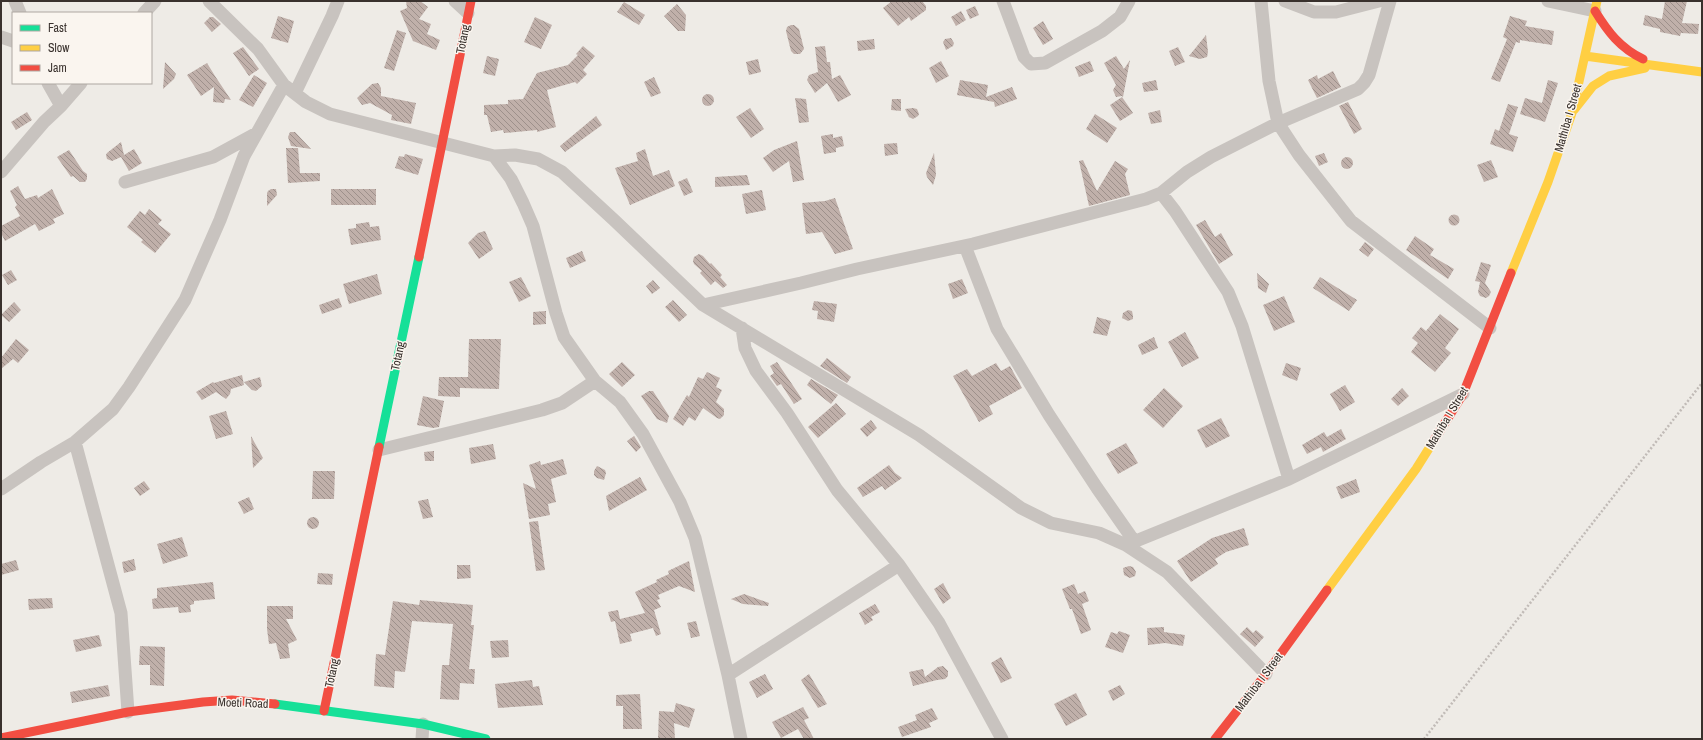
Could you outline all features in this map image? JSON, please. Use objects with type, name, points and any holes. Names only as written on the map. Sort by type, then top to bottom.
[{"type":"street","points":[[15,1],[20,12]]},
{"type":"street","points":[[145,12],[155,1]]},
{"type":"street","points":[[209,1],[258,49],[284,85],[306,102],[330,114],[494,156],[515,155],[538,159],[562,172],[703,305],[920,435],[1021,508],[1051,523],[1099,533],[1130,543],[1289,479],[1463,394]]},
{"type":"street","points":[[295,93],[338,1]]},
{"type":"street","points":[[455,1],[469,7]]},
{"type":"street","points":[[1003,1],[1024,57],[1031,64],[1045,63],[1102,31],[1120,17],[1129,1]]},
{"type":"street","points":[[1261,1],[1269,81],[1278,122],[1300,155],[1351,221],[1490,328]]},
{"type":"street","points":[[1286,1],[1314,12],[1336,12],[1360,4],[1379,1]]},
{"type":"street","points":[[703,305],[857,269],[965,246],[1146,200],[1161,193],[1187,172],[1211,157],[1278,122],[1350,93],[1364,83],[1369,75],[1390,1]]},
{"type":"street","points":[[1548,1],[1596,6],[1619,44],[1630,54],[1657,65]]},
{"type":"street","name":"Mathiba I Street","points":[[1215,739],[1266,674],[1416,469],[1463,394],[1548,182],[1572,113],[1596,6]]},
{"type":"street","name":"Totang","points":[[324,711],[443,142],[469,7]]},
{"type":"street","points":[[1,37],[12,40]]},
{"type":"street","points":[[1584,56],[1702,72]]},
{"type":"street","points":[[1572,113],[1593,86],[1609,76],[1657,65]]},
{"type":"street","points":[[49,84],[61,106]]},
{"type":"street","points":[[1,172],[44,122],[61,106],[80,84]]},
{"type":"street","points":[[1,489],[41,462],[75,442],[113,409],[129,387],[185,300],[220,220],[244,156],[284,85]]},
{"type":"street","points":[[125,182],[213,157],[257,133]]},
{"type":"street","points":[[494,156],[510,179],[533,226],[556,313],[564,337],[595,381],[620,402],[643,434],[680,502],[695,538],[728,675],[741,739]]},
{"type":"street","points":[[1161,193],[1175,211],[1228,292],[1244,333],[1289,479]]},
{"type":"street","points":[[965,246],[997,329],[1049,415],[1097,488],[1130,543],[1166,572],[1266,674]]},
{"type":"street","points":[[742,328],[745,348],[756,371],[787,413],[837,490],[899,565],[939,623],[1002,739]]},
{"type":"street","points":[[379,450],[542,410],[562,403],[595,381]]},
{"type":"street","points":[[75,442],[121,613],[128,712]]},
{"type":"street","points":[[728,675],[899,565]]},
{"type":"street","name":"Moeti Road","points":[[1,738],[128,712],[203,702],[232,700],[423,724],[486,739]]},
{"type":"street","points":[[422,739],[423,724]]},
{"type":"path","points":[[1424,739],[1702,384]]},
{"type":"building","points":[[406,1],[420,1],[428,7],[419,19],[431,24],[427,34],[440,40],[436,50],[413,41],[400,11],[407,8]]},
{"type":"building","points":[[892,1],[922,1],[926,6],[926,10],[911,21],[909,17],[898,26],[883,8]]},
{"type":"building","points":[[1665,1],[1687,1],[1682,23],[1699,24],[1698,34],[1681,33],[1680,36],[1660,32],[1660,29],[1643,25],[1645,15],[1662,19]]},
{"type":"building","points":[[624,2],[645,15],[639,25],[617,12]]},
{"type":"building","points":[[677,4],[686,15],[685,31],[678,31],[664,16]]},
{"type":"building","points":[[975,6],[979,15],[970,19],[966,10]]},
{"type":"building","points":[[961,11],[966,20],[956,26],[951,17]]},
{"type":"building","points":[[278,16],[294,21],[288,43],[271,38]]},
{"type":"building","points":[[1510,16],[1527,21],[1525,26],[1554,31],[1552,45],[1520,40],[1520,43],[1516,42],[1500,82],[1491,79],[1507,39],[1503,37]]},
{"type":"building","points":[[210,17],[213,17],[221,24],[212,32],[204,23]]},
{"type":"building","points":[[535,17],[552,25],[541,49],[524,42]]},
{"type":"building","points":[[1043,21],[1053,39],[1043,45],[1033,28]]},
{"type":"building","points":[[794,25],[799,29],[804,49],[800,54],[794,54],[791,51],[786,31],[787,27]]},
{"type":"building","points":[[397,30],[406,33],[394,71],[384,68]]},
{"type":"building","points":[[1206,35],[1208,52],[1207,57],[1200,59],[1189,56]]},
{"type":"building","points":[[951,38],[954,43],[953,46],[946,50],[943,42],[945,39]]},
{"type":"building","points":[[874,39],[875,49],[858,51],[857,41]]},
{"type":"building","points":[[583,46],[595,56],[583,70],[587,74],[577,84],[575,82],[547,90],[556,127],[537,132],[537,130],[504,133],[503,130],[491,132],[487,115],[484,115],[484,105],[508,104],[508,100],[523,99],[537,73],[568,65],[578,55],[576,54]]},
{"type":"building","points":[[825,46],[827,62],[830,62],[832,79],[840,75],[851,95],[838,102],[827,83],[815,93],[807,80],[809,75],[818,72],[815,47]]},
{"type":"building","points":[[243,47],[259,69],[249,76],[233,53]]},
{"type":"building","points":[[1178,47],[1185,62],[1175,66],[1169,51]]},
{"type":"building","points":[[487,56],[499,59],[495,76],[483,73]]},
{"type":"building","points":[[1116,56],[1124,69],[1130,60],[1123,97],[1116,97],[1113,90],[1116,85],[1104,63]]},
{"type":"building","points":[[758,59],[761,72],[749,75],[746,62]]},
{"type":"building","points":[[941,61],[949,76],[936,83],[929,68]]},
{"type":"building","points":[[1090,61],[1094,71],[1079,77],[1075,67]]},
{"type":"building","points":[[165,62],[176,74],[174,79],[163,89]]},
{"type":"building","points":[[207,63],[231,100],[225,99],[224,103],[213,102],[214,87],[201,96],[187,75]]},
{"type":"building","points":[[1333,71],[1341,87],[1317,98],[1308,80],[1317,75],[1318,79]]},
{"type":"building","points":[[254,75],[267,83],[253,107],[239,100]]},
{"type":"building","points":[[654,77],[661,93],[651,97],[644,82]]},
{"type":"building","points":[[960,80],[988,85],[986,97],[1012,87],[1017,99],[995,107],[994,102],[957,95]]},
{"type":"building","points":[[1156,80],[1158,90],[1144,92],[1142,83]]},
{"type":"building","points":[[1548,80],[1558,83],[1545,122],[1520,114],[1525,98],[1542,103]]},
{"type":"building","points":[[378,83],[381,88],[381,96],[416,103],[411,124],[391,120],[392,115],[370,103],[362,105],[357,98],[372,84]]},
{"type":"building","points":[[706,94],[710,94],[714,100],[710,106],[706,106],[702,102],[702,98]]},
{"type":"building","points":[[1122,97],[1133,113],[1120,121],[1110,105]]},
{"type":"building","points":[[795,98],[806,99],[809,122],[799,123]]},
{"type":"building","points":[[892,99],[901,99],[901,111],[891,110]]},
{"type":"building","points":[[1348,102],[1362,129],[1354,134],[1339,106]]},
{"type":"building","points":[[1508,104],[1518,107],[1509,134],[1518,137],[1513,152],[1490,144],[1495,129],[1499,131]]},
{"type":"building","points":[[750,108],[764,129],[751,138],[736,117]]},
{"type":"building","points":[[905,109],[917,109],[919,114],[913,119],[909,117]]},
{"type":"building","points":[[1160,110],[1162,122],[1151,124],[1148,113]]},
{"type":"building","points":[[27,112],[32,120],[16,130],[11,122]]},
{"type":"building","points":[[1095,114],[1117,128],[1107,143],[1086,129]]},
{"type":"building","points":[[596,116],[602,125],[565,152],[560,146]]},
{"type":"building","points":[[290,132],[295,132],[311,149],[291,146],[288,137]]},
{"type":"building","points":[[833,134],[833,138],[842,136],[844,146],[836,148],[836,152],[824,154],[821,136]]},
{"type":"building","points":[[797,141],[804,180],[793,182],[789,161],[773,172],[763,158],[774,150]]},
{"type":"building","points":[[121,142],[124,155],[134,149],[142,163],[129,171],[121,157],[112,161],[107,159],[107,153]]},
{"type":"building","points":[[897,143],[898,154],[885,156],[884,144]]},
{"type":"building","points":[[286,148],[298,148],[300,173],[320,173],[320,181],[288,183]]},
{"type":"building","points":[[645,149],[653,176],[669,170],[675,186],[630,205],[615,168],[638,161],[636,153]]},
{"type":"building","points":[[69,150],[83,171],[87,174],[87,179],[85,182],[80,182],[73,176],[71,177],[57,157]]},
{"type":"building","points":[[934,153],[936,175],[933,185],[926,173]]},
{"type":"building","points":[[1324,153],[1328,162],[1319,166],[1315,156]]},
{"type":"building","points":[[405,154],[423,159],[418,175],[395,168],[399,156],[404,157]]},
{"type":"building","points":[[1347,157],[1351,159],[1353,163],[1351,167],[1347,169],[1343,167],[1341,163],[1343,159]]},
{"type":"building","points":[[1083,160],[1097,191],[1115,161],[1128,169],[1125,174],[1130,195],[1089,206],[1079,161]]},
{"type":"building","points":[[1491,160],[1498,177],[1484,182],[1477,165]]},
{"type":"building","points":[[747,175],[750,185],[715,187],[715,177]]},
{"type":"building","points":[[687,178],[693,192],[684,196],[678,182]]},
{"type":"building","points":[[18,186],[25,199],[37,195],[38,198],[52,189],[64,214],[53,219],[55,223],[39,231],[35,224],[5,241],[1,233],[1,226],[20,216],[15,207],[17,205],[10,191]]},
{"type":"building","points":[[271,189],[276,189],[277,195],[267,206],[267,193]]},
{"type":"building","points":[[331,189],[376,189],[376,205],[331,205]]},
{"type":"building","points":[[762,190],[766,210],[746,214],[742,194]]},
{"type":"building","points":[[835,198],[853,249],[835,254],[822,232],[806,234],[802,203],[825,201]]},
{"type":"building","points":[[149,209],[162,220],[158,224],[171,234],[155,253],[141,242],[143,240],[127,227],[140,211],[145,215]]},
{"type":"building","points":[[1452,215],[1456,215],[1458,216],[1458,224],[1452,225],[1449,222],[1449,218]]},
{"type":"building","points":[[1205,220],[1215,237],[1221,233],[1233,255],[1219,264],[1196,225]]},
{"type":"building","points":[[369,222],[370,227],[379,226],[381,240],[351,245],[348,229],[356,228],[356,224]]},
{"type":"building","points":[[485,231],[493,249],[479,259],[468,243],[478,233]]},
{"type":"building","points":[[1415,236],[1434,249],[1430,255],[1454,269],[1448,279],[1406,250]]},
{"type":"building","points":[[1365,242],[1374,249],[1368,257],[1359,250]]},
{"type":"building","points":[[582,251],[586,261],[570,268],[566,258]]},
{"type":"building","points":[[699,254],[703,256],[710,264],[711,263],[722,275],[720,277],[727,285],[723,288],[715,281],[711,285],[700,273],[702,271],[694,264],[693,261],[694,257]]},
{"type":"building","points":[[1481,262],[1491,265],[1485,283],[1491,292],[1486,298],[1480,296],[1478,292],[1480,282],[1475,281]]},
{"type":"building","points":[[11,270],[17,280],[8,285],[2,275]]},
{"type":"building","points":[[1257,273],[1269,284],[1266,293],[1258,288]]},
{"type":"building","points":[[377,274],[382,294],[349,304],[343,284]]},
{"type":"building","points":[[521,277],[531,296],[519,302],[509,282]]},
{"type":"building","points":[[1320,277],[1357,300],[1349,311],[1313,288]]},
{"type":"building","points":[[962,279],[968,293],[953,299],[948,284]]},
{"type":"building","points":[[653,280],[660,288],[652,294],[646,286]]},
{"type":"building","points":[[1284,296],[1295,322],[1274,331],[1263,305]]},
{"type":"building","points":[[339,298],[342,307],[322,314],[319,305]]},
{"type":"building","points":[[673,300],[687,315],[679,322],[665,307]]},
{"type":"building","points":[[814,301],[837,304],[834,322],[817,319],[818,311],[812,310]]},
{"type":"building","points":[[14,302],[21,310],[9,322],[1,315]]},
{"type":"building","points":[[1128,310],[1132,311],[1133,319],[1128,321],[1122,318],[1123,313]]},
{"type":"building","points":[[546,311],[546,324],[533,325],[533,312]]},
{"type":"building","points":[[1440,314],[1459,329],[1445,348],[1451,353],[1435,372],[1411,352],[1418,343],[1412,338],[1421,327],[1426,331]]},
{"type":"building","points":[[1097,317],[1111,321],[1107,336],[1093,333]]},
{"type":"building","points":[[1185,332],[1199,358],[1182,367],[1168,342]]},
{"type":"building","points":[[1154,337],[1158,348],[1142,355],[1138,345]]},
{"type":"building","points":[[16,339],[29,350],[18,363],[13,359],[1,369],[1,358]]},
{"type":"building","points":[[469,339],[501,339],[499,389],[460,388],[460,397],[438,396],[439,377],[468,377]]},
{"type":"building","points":[[827,358],[851,377],[847,383],[820,366]]},
{"type":"building","points":[[622,362],[635,375],[622,387],[609,374]]},
{"type":"building","points":[[777,362],[802,399],[794,404],[781,384],[777,386],[770,376],[774,373],[770,366]]},
{"type":"building","points":[[996,363],[1001,371],[1010,366],[1022,388],[989,406],[993,414],[979,422],[953,376],[967,369],[972,376]]},
{"type":"building","points":[[1286,363],[1301,368],[1297,381],[1282,375]]},
{"type":"building","points":[[707,372],[720,378],[716,387],[722,390],[716,402],[724,409],[724,415],[720,419],[717,418],[703,408],[695,421],[689,417],[683,426],[673,419],[687,395],[689,397],[698,377],[703,379]]},
{"type":"building","points":[[242,375],[244,385],[231,389],[230,394],[226,399],[216,392],[202,400],[196,392],[213,382],[214,383]]},
{"type":"building","points":[[260,377],[262,386],[256,391],[252,390],[244,382]]},
{"type":"building","points":[[811,379],[838,395],[831,404],[807,385]]},
{"type":"building","points":[[1345,385],[1355,402],[1340,411],[1330,394]]},
{"type":"building","points":[[1164,388],[1183,406],[1163,428],[1143,410]]},
{"type":"building","points":[[1402,388],[1409,396],[1398,406],[1391,399]]},
{"type":"building","points":[[649,391],[653,391],[669,416],[667,423],[657,419],[641,396]]},
{"type":"building","points":[[423,396],[444,401],[439,427],[433,428],[417,425]]},
{"type":"building","points":[[836,403],[846,414],[818,438],[808,427]]},
{"type":"building","points":[[226,411],[233,434],[216,439],[209,416]]},
{"type":"building","points":[[1221,418],[1230,436],[1206,448],[1197,430]]},
{"type":"building","points":[[871,420],[877,428],[867,437],[860,429]]},
{"type":"building","points":[[1341,429],[1346,439],[1323,452],[1321,447],[1307,454],[1302,445],[1324,432],[1327,437]]},
{"type":"building","points":[[251,436],[263,458],[253,468]]},
{"type":"building","points":[[634,436],[641,447],[636,452],[627,441]]},
{"type":"building","points":[[1126,443],[1138,463],[1118,474],[1106,454]]},
{"type":"building","points":[[493,444],[496,459],[471,464],[469,448]]},
{"type":"building","points":[[434,451],[434,461],[425,461],[424,452]]},
{"type":"building","points":[[563,459],[567,474],[551,479],[556,502],[548,504],[550,515],[529,519],[523,483],[536,489],[529,465],[540,461],[541,465]]},
{"type":"building","points":[[889,465],[895,473],[902,478],[885,490],[882,486],[863,497],[857,488]]},
{"type":"building","points":[[597,466],[605,470],[606,473],[604,480],[597,478],[594,475],[594,471]]},
{"type":"building","points":[[313,471],[335,471],[334,499],[312,499]]},
{"type":"building","points":[[640,477],[647,490],[609,511],[606,496]]},
{"type":"building","points":[[1356,479],[1360,492],[1341,499],[1336,487]]},
{"type":"building","points":[[144,481],[150,489],[140,496],[134,488]]},
{"type":"building","points":[[249,497],[254,509],[244,514],[238,502]]},
{"type":"building","points":[[428,499],[433,517],[423,519],[418,501]]},
{"type":"building","points":[[311,517],[315,517],[319,523],[315,529],[311,529],[307,525],[307,521]]},
{"type":"building","points":[[538,521],[545,570],[536,571],[529,522]]},
{"type":"building","points":[[1244,528],[1249,545],[1226,552],[1215,559],[1218,564],[1191,582],[1177,561],[1212,538]]},
{"type":"building","points":[[182,537],[188,556],[163,564],[157,544]]},
{"type":"building","points":[[134,559],[136,570],[124,573],[122,562]]},
{"type":"building","points":[[16,560],[19,570],[1,575],[1,564]]},
{"type":"building","points":[[689,561],[695,592],[679,586],[658,595],[660,599],[657,600],[661,607],[654,610],[661,634],[656,636],[653,628],[630,634],[632,641],[620,644],[615,621],[611,622],[608,612],[618,610],[620,619],[645,613],[635,592],[657,582],[656,580],[669,574],[668,571]]},
{"type":"building","points":[[457,565],[470,565],[471,578],[457,579]]},
{"type":"building","points":[[1129,566],[1133,567],[1136,572],[1135,576],[1130,578],[1124,575],[1123,568]]},
{"type":"building","points":[[318,573],[333,574],[332,585],[317,584]]},
{"type":"building","points":[[213,582],[215,599],[194,601],[194,604],[190,605],[191,612],[179,613],[178,607],[153,609],[152,599],[157,598],[157,588]]},
{"type":"building","points":[[943,583],[951,598],[943,604],[934,589]]},
{"type":"building","points":[[1074,584],[1078,594],[1085,591],[1089,601],[1082,604],[1091,630],[1081,634],[1072,609],[1070,609],[1062,589]]},
{"type":"building","points":[[744,594],[769,603],[768,606],[743,604],[731,599]]},
{"type":"building","points":[[52,598],[53,608],[29,610],[28,599]]},
{"type":"building","points":[[420,600],[473,605],[471,625],[474,625],[469,669],[475,669],[474,684],[460,683],[459,700],[440,699],[442,665],[449,665],[453,624],[412,621],[405,672],[395,671],[394,688],[374,686],[376,654],[385,655],[393,601],[419,605]]},
{"type":"building","points":[[875,604],[880,612],[871,617],[873,620],[865,625],[859,613]]},
{"type":"building","points":[[267,606],[293,606],[293,619],[286,619],[297,640],[288,644],[290,658],[280,659],[276,643],[269,644],[267,629]]},
{"type":"building","points":[[696,621],[700,636],[691,638],[687,623]]},
{"type":"building","points":[[1164,627],[1164,632],[1185,635],[1183,646],[1165,643],[1148,645],[1147,628]]},
{"type":"building","points":[[1247,627],[1253,633],[1256,630],[1264,637],[1255,647],[1240,634]]},
{"type":"building","points":[[1119,631],[1130,635],[1123,653],[1105,647],[1111,632],[1117,634]]},
{"type":"building","points":[[99,635],[102,646],[76,652],[73,640]]},
{"type":"building","points":[[508,640],[509,657],[492,658],[490,641]]},
{"type":"building","points":[[140,646],[165,647],[164,686],[150,685],[150,665],[139,665]]},
{"type":"building","points":[[1001,657],[1012,678],[1001,683],[991,663]]},
{"type":"building","points":[[943,666],[948,671],[948,676],[945,679],[913,686],[909,672],[923,669],[925,677],[938,667]]},
{"type":"building","points":[[765,674],[773,689],[757,698],[749,682]]},
{"type":"building","points":[[809,674],[827,704],[818,708],[801,680]]},
{"type":"building","points":[[532,680],[533,687],[539,686],[543,705],[498,708],[495,684]]},
{"type":"building","points":[[108,685],[110,696],[72,703],[70,692]]},
{"type":"building","points":[[1120,685],[1125,694],[1113,701],[1108,691]]},
{"type":"building","points":[[1076,693],[1087,715],[1066,726],[1054,704]]},
{"type":"building","points":[[640,694],[642,729],[623,729],[623,706],[616,706],[616,695]]},
{"type":"building","points":[[676,703],[695,709],[689,728],[674,723],[675,739],[658,739],[659,711],[674,712]]},
{"type":"building","points":[[803,707],[809,718],[804,720],[814,739],[804,739],[798,729],[781,738],[772,722]]},
{"type":"building","points":[[932,708],[938,719],[929,723],[931,727],[902,737],[898,727],[917,720],[915,715]]},
{"type":"traffic: fast","points":[[379,447],[419,257]]},
{"type":"traffic: fast","points":[[275,704],[423,724],[486,739]]},
{"type":"traffic: slow","points":[[1511,273],[1548,182],[1572,113],[1597,1]]},
{"type":"traffic: slow","points":[[1585,56],[1702,72]]},
{"type":"traffic: slow","points":[[1574,110],[1593,86],[1609,76],[1645,68]]},
{"type":"traffic: slow","points":[[1327,590],[1416,469],[1433,442]]},
{"type":"traffic: jam","points":[[419,257],[471,1]]},
{"type":"traffic: jam","points":[[1595,11],[1615,39],[1621,45],[1643,59]]},
{"type":"traffic: jam","points":[[1433,442],[1463,394],[1511,273]]},
{"type":"traffic: jam","points":[[324,711],[379,447]]},
{"type":"traffic: jam","points":[[1215,739],[1266,674],[1327,590]]},
{"type":"traffic: jam","points":[[1,738],[128,712],[203,702],[232,700],[275,704]]}]
